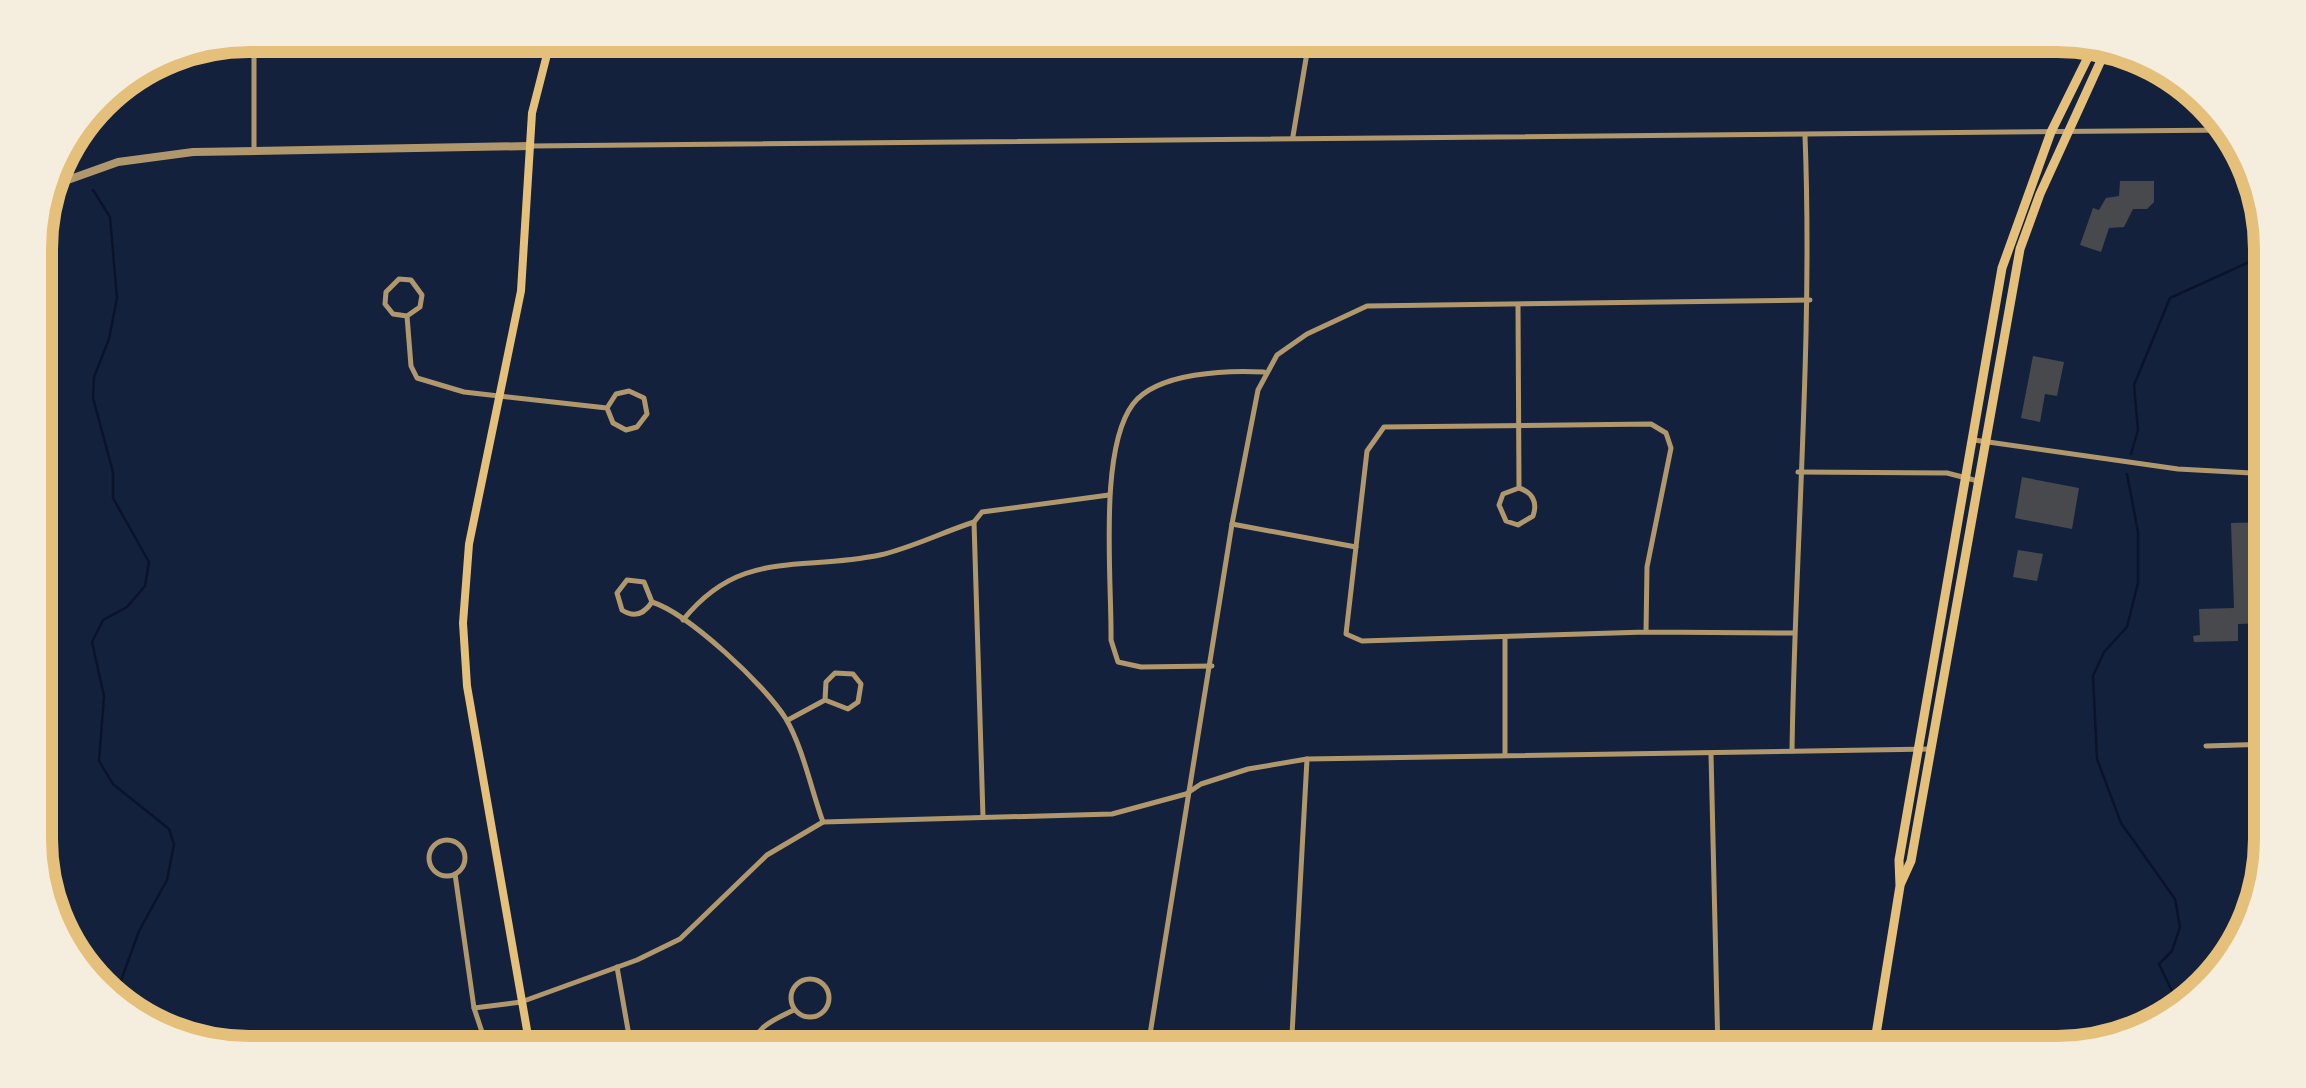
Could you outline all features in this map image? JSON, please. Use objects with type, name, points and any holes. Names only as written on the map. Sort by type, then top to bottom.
[{"type":"main road","points":[[528,1036],[464,652],[469,544],[521,291],[530,146],[538,81],[547,53]]},
{"type":"main road","points":[[1876,1035],[1900,886],[1899,860],[2002,268],[2052,132],[2090,55]]},
{"type":"main road","points":[[1900,886],[1912,861],[2020,249],[2102,58]]},
{"type":"street","points":[[1293,136],[1307,52]]},
{"type":"street","points":[[254,53],[254,151]]},
{"type":"street","points":[[65,181],[118,162],[156,155],[254,151],[1293,136],[1805,136],[2214,130]]},
{"type":"street","points":[[1792,751],[1798,472],[1810,300],[1805,136]]},
{"type":"street","points":[[399,279],[416,284],[422,295],[420,306],[407,316],[393,314],[386,304],[386,292],[399,279]]},
{"type":"street","points":[[1150,1036],[1232,524],[1264,372],[1277,355],[1306,334],[1368,306],[1810,300]]},
{"type":"street","points":[[1518,306],[1519,488]]},
{"type":"street","points":[[407,316],[411,366],[418,378],[464,392],[607,408]]},
{"type":"street","points":[[1212,666],[1141,667],[1118,662],[1112,640],[1110,495],[1114,452],[1134,402],[1178,378],[1222,370],[1264,372]]},
{"type":"street","points":[[629,391],[644,398],[647,414],[641,424],[626,430],[613,423],[607,408],[616,394],[629,391]]},
{"type":"street","points":[[1646,632],[1647,567],[1671,448],[1666,433],[1650,424],[1518,422],[1384,428],[1367,451],[1346,634],[1362,641],[1646,632],[1794,633]]},
{"type":"street","points":[[1971,439],[2178,470],[2254,473]]},
{"type":"street","points":[[1798,472],[1964,476],[1978,481]]},
{"type":"street","points":[[1519,488],[1530,493],[1536,510],[1529,520],[1518,525],[1506,521],[1499,505],[1504,494],[1519,488]]},
{"type":"street","points":[[683,620],[702,596],[728,578],[752,570],[884,554],[974,522],[982,512],[1110,495]]},
{"type":"street","points":[[974,522],[983,817]]},
{"type":"street","points":[[1232,524],[1356,547]]},
{"type":"street","points":[[652,602],[644,612],[632,614],[622,610],[617,594],[627,580],[639,580],[648,586],[652,602],[683,620],[757,684],[786,720],[823,822]]},
{"type":"street","points":[[1505,638],[1505,757]]},
{"type":"street","points":[[848,672],[858,678],[862,690],[854,706],[842,709],[826,700],[826,682],[835,673],[848,672]]},
{"type":"street","points":[[786,720],[826,700]]},
{"type":"street","points":[[2206,746],[2254,745]]},
{"type":"street","points":[[474,1008],[521,1002],[680,939],[767,855],[823,822],[1112,814],[1186,794],[1201,784],[1248,769],[1307,759],[1931,749]]},
{"type":"street","points":[[1711,754],[1718,1035]]},
{"type":"street","points":[[1292,1035],[1307,759]]},
{"type":"street","points":[[455,874],[438,874],[430,865],[431,848],[440,840],[452,840],[462,848],[465,860],[455,874],[474,1008],[484,1036]]},
{"type":"street","points":[[617,967],[629,1036]]},
{"type":"street","points":[[810,978],[826,987],[829,999],[818,1015],[806,1016],[794,1010],[792,992],[799,982],[810,978]]},
{"type":"street","points":[[755,1036],[794,1010]]},
{"type":"building","points":[[2120,181],[2154,181],[2154,202],[2147,209],[2133,209],[2124,227],[2109,228],[2101,252],[2080,245],[2093,208],[2099,210],[2106,198],[2119,196]]},
{"type":"building","points":[[2033,356],[2064,362],[2057,396],[2045,394],[2040,422],[2021,418]]},
{"type":"building","points":[[2022,477],[2079,488],[2072,529],[2015,518]]},
{"type":"building","points":[[2254,522],[2254,623],[2238,624],[2238,641],[2194,642],[2193,636],[2200,635],[2199,609],[2234,608],[2231,523]]},
{"type":"building","points":[[2018,550],[2043,554],[2037,581],[2013,577]]},
{"type":"waterway","points":[[93,190],[110,217],[117,298],[109,339],[94,377],[93,398],[113,472],[113,498],[149,562],[145,586],[127,607],[103,620],[92,642],[104,696],[99,761],[113,784],[169,829],[174,844],[167,880],[139,931],[119,986]]},
{"type":"waterway","points":[[2131,454],[2138,430],[2134,385],[2170,298],[2254,260]]},
{"type":"waterway","points":[[2127,474],[2138,532],[2138,583],[2127,627],[2104,652],[2093,676],[2097,759],[2121,823],[2175,899],[2180,927],[2172,951],[2159,964],[2174,996]]}]
